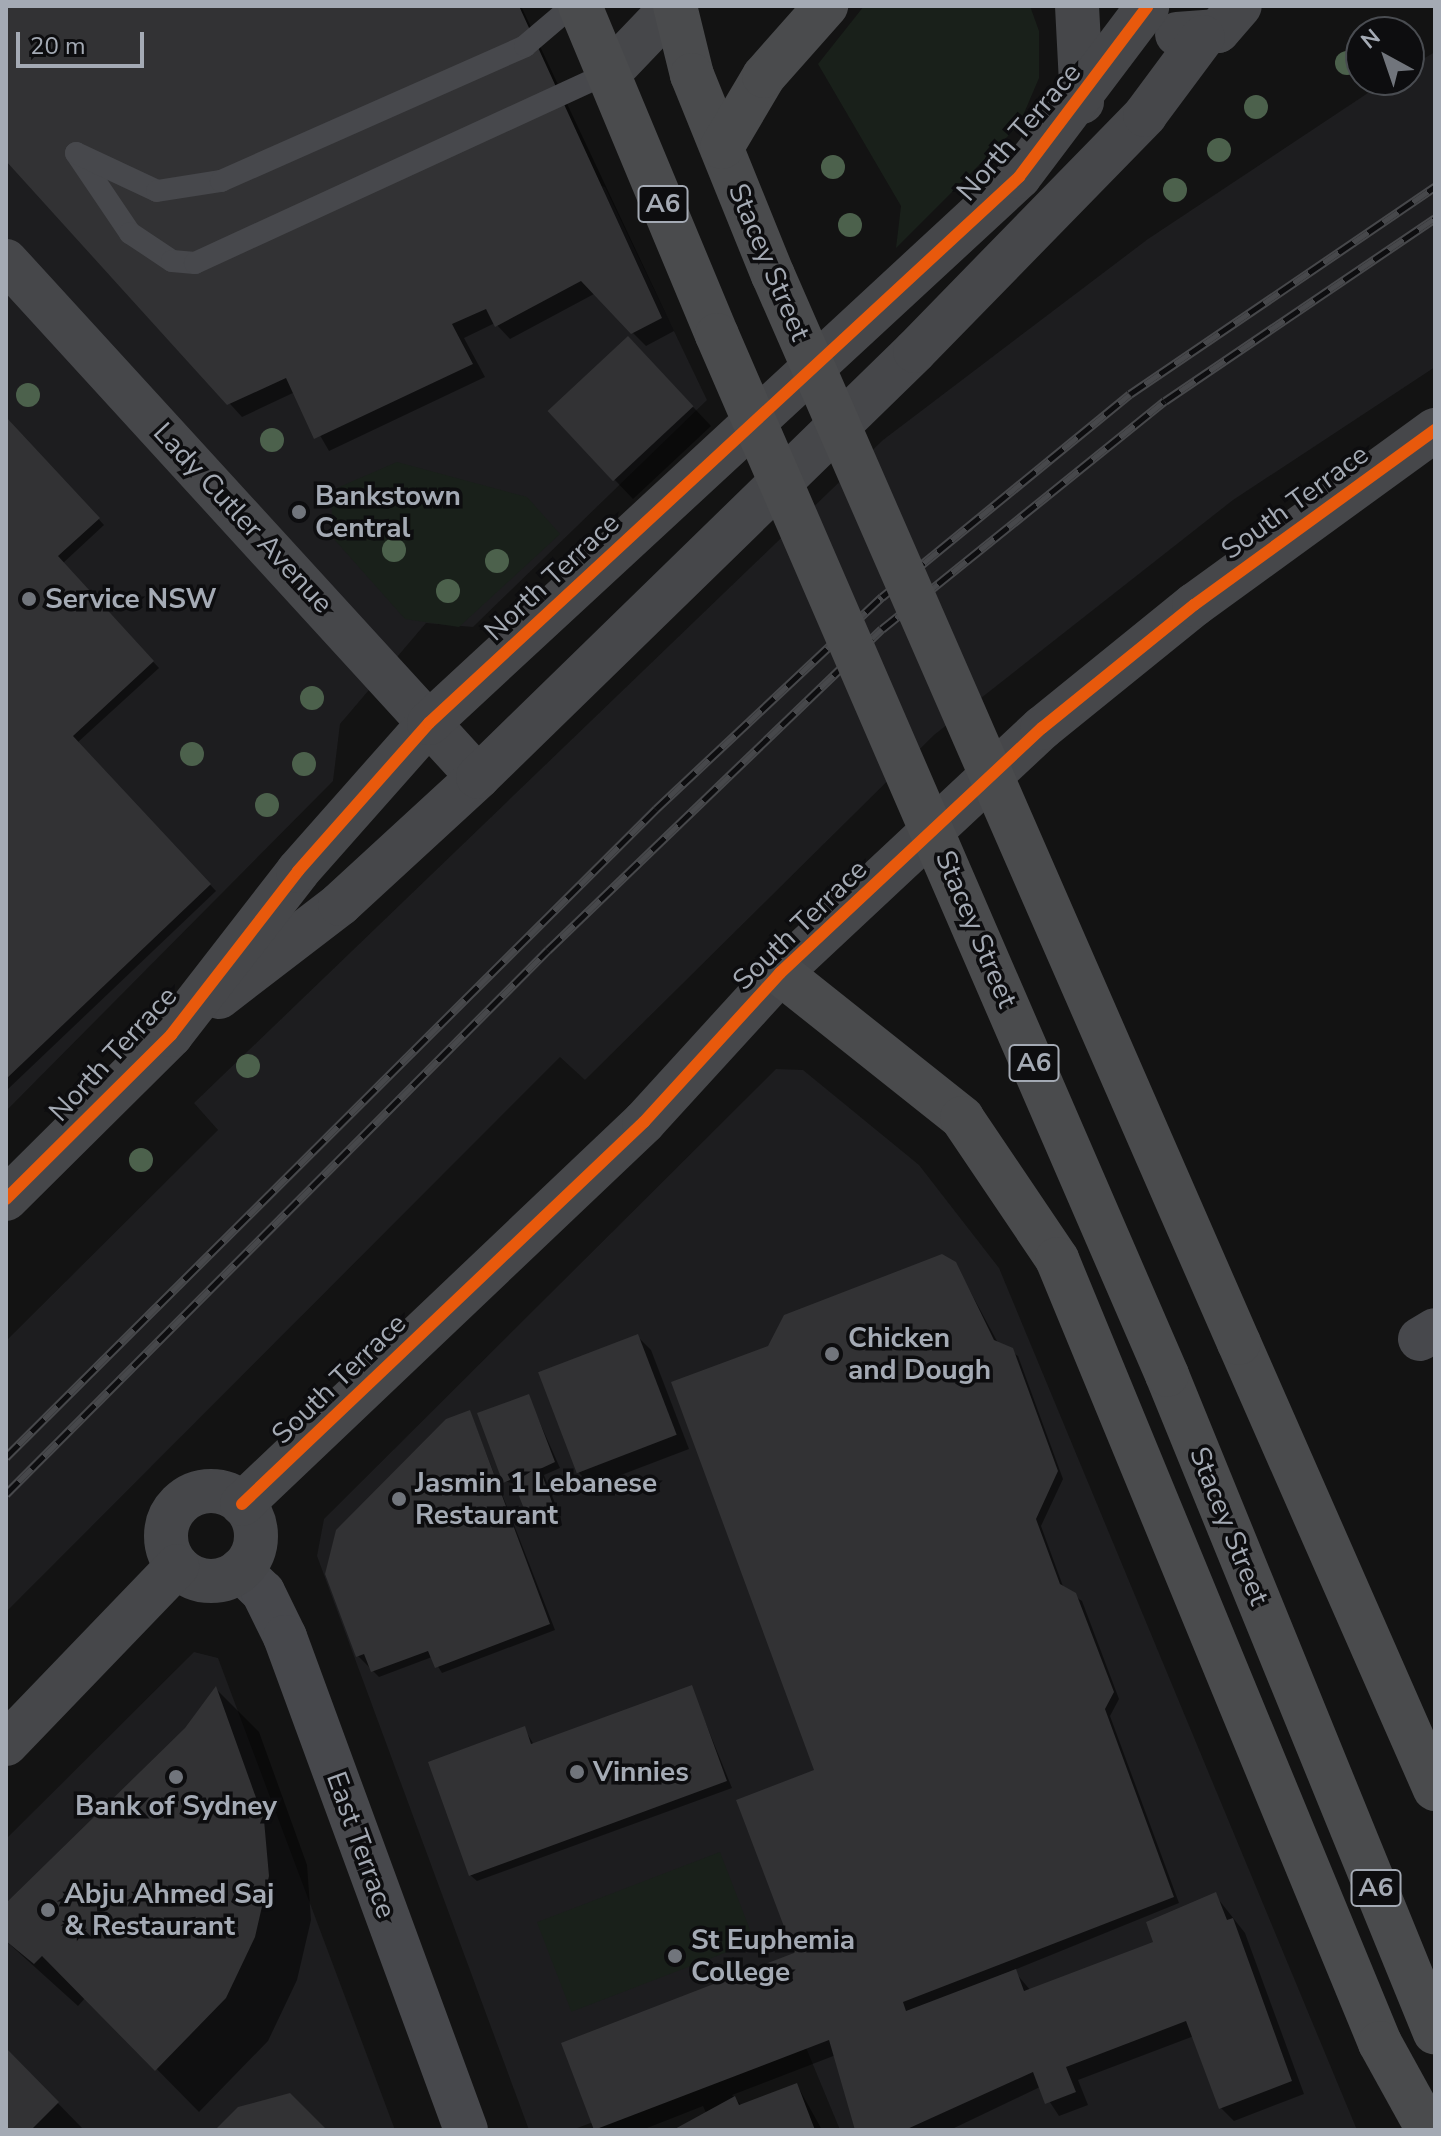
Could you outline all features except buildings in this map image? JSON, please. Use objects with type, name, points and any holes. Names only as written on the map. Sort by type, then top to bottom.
[{"type":"highway","name":"Stacey Street","points":[[580,6],[717,335],[1167,1375],[1435,2033]]},
{"type":"highway","name":"Stacey Street","points":[[674,6],[692,75],[773,275],[1435,1789]]},
{"type":"highway","points":[[722,147],[788,44],[826,6]]},
{"type":"highway","points":[[780,973],[962,1118],[1057,1259],[1380,2043],[1428,2130]]},
{"type":"street","points":[[609,73],[674,6]]},
{"type":"street","points":[[1077,6],[1082,102]]},
{"type":"street","points":[[1147,6],[1170,32],[1203,37]]},
{"type":"street","name":"North Terrace","points":[[171,1035],[298,871],[429,723],[966,229],[1082,102],[1147,6]]},
{"type":"street","name":"North Terrace","points":[[6,1199],[171,1035],[340,904],[478,777],[1077,187],[1145,115],[1203,37],[1230,21],[1240,6]]},
{"type":"street","name":"Lady Cutler Avenue","points":[[6,261],[478,777]]},
{"type":"street","name":"South Terrace","points":[[242,1504],[644,1122],[780,973],[1042,728],[1194,605],[1435,430]]},
{"type":"street","points":[[199,1492],[242,1504],[255,1544],[240,1570],[215,1581],[177,1566],[166,1538],[174,1510],[199,1492]]},
{"type":"street","points":[[6,1744],[177,1566]]},
{"type":"street","name":"East Terrace","points":[[240,1570],[263,1592],[285,1637],[466,2130]]},
{"type":"lane","points":[[572,6],[525,46],[221,181],[157,191],[76,153],[130,233],[172,261],[195,263],[609,73]]},
{"type":"shaded area","name":"Bankstown Central","points":[[6,6],[605,187],[707,400],[473,627],[426,623],[340,724],[333,781],[6,1111]]},
{"type":"shaded area","points":[[864,6],[1030,6],[1039,31],[1039,78],[1019,125],[896,248],[901,206],[818,64]]},
{"type":"shaded area","points":[[1435,52],[1435,367],[1233,500],[934,735],[585,1080],[560,1057],[6,1612],[6,1341],[218,1130],[194,1103],[883,440],[1148,239],[1363,96],[1425,96],[1425,58]]},
{"type":"shaded area","points":[[397,462],[527,497],[560,534],[459,627],[405,619],[334,539],[331,501],[337,488]]},
{"type":"shaded area","points":[[776,1069],[803,1070],[919,1165],[999,1268],[1357,2130],[840,2130],[804,2043],[572,2130],[529,2130],[317,1556],[324,1519]]},
{"type":"shaded area","points":[[194,1652],[218,1658],[395,2130],[6,2130],[6,1839]]},
{"type":"shaded area","points":[[720,1852],[754,1942],[571,2012],[537,1922]]},
{"type":"railway","points":[[6,1457],[656,809],[882,597],[1130,394],[1435,187]]},
{"type":"railway","points":[[6,1494],[548,950],[882,629],[1165,401],[1435,218]]},
{"type":"cycle path","points":[[6,1199],[171,1035],[298,871],[429,723],[1019,177],[1147,7]]},
{"type":"cycle path","points":[[242,1504],[644,1122],[780,973],[1042,728],[1194,605],[1435,430]]},
{"type":"place","name":"Bankstown Central","points":[[299,512]]},
{"type":"place","name":"Service NSW","points":[[29,599]]},
{"type":"place","name":"Chicken and Dough","points":[[832,1354]]},
{"type":"place","name":"Jasmin 1 Lebanese Restaurant","points":[[399,1499]]},
{"type":"place","name":"Vinnies","points":[[577,1772]]},
{"type":"place","name":"Bank of Sydney","points":[[176,1777]]},
{"type":"place","name":"Abju Ahmed Saj & Restaurant","points":[[48,1910]]},
{"type":"place","name":"St Euphemia College","points":[[675,1956]]}]
